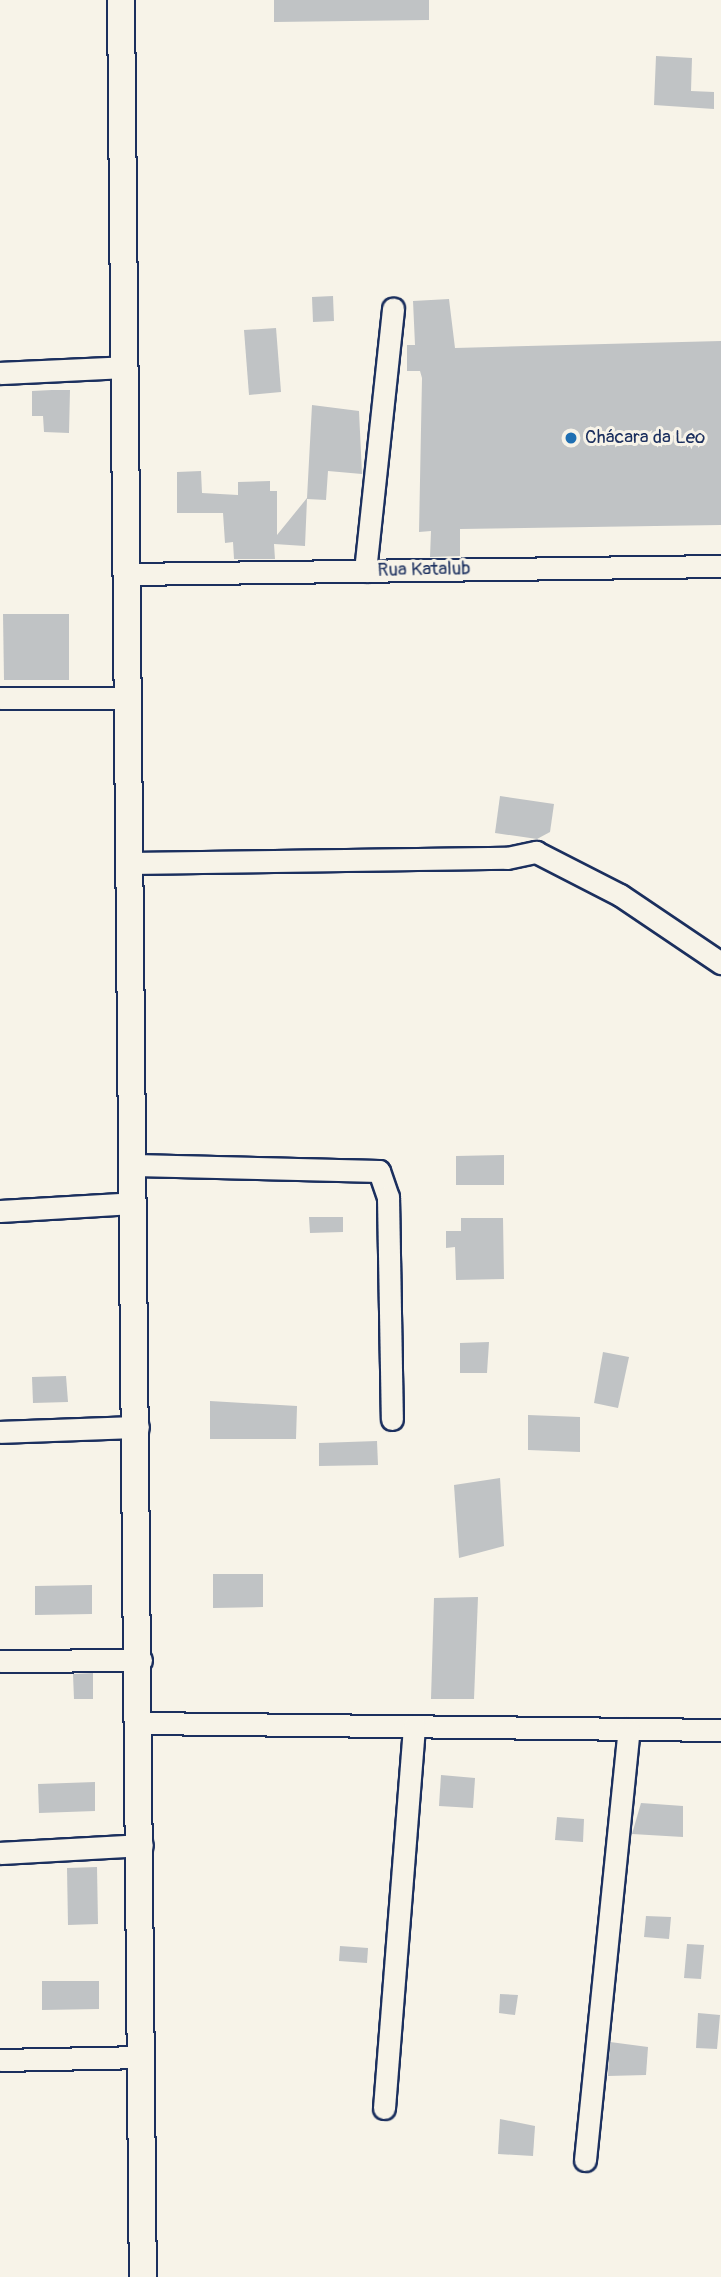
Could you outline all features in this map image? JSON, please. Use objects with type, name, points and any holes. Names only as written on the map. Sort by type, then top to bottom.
[{"type":"main road","points":[[121,0],[135,1165],[133,1203],[141,1660],[143,2277]]},
{"type":"street","points":[[365,571],[393,308]]},
{"type":"street","points":[[0,373],[125,367]]},
{"type":"street","name":"Rua Katalub","points":[[128,574],[721,566]]},
{"type":"street","points":[[0,698],[129,698]]},
{"type":"street","points":[[130,863],[507,858],[536,852],[620,895],[721,963]]},
{"type":"street","points":[[135,1165],[379,1171],[388,1197],[392,1419]]},
{"type":"street","points":[[0,1211],[133,1203]]},
{"type":"street","points":[[0,1432],[138,1427]]},
{"type":"street","points":[[0,1661],[141,1660]]},
{"type":"street","points":[[141,1723],[721,1730]]},
{"type":"street","points":[[384,2108],[414,1726]]},
{"type":"street","points":[[585,2160],[629,1729]]},
{"type":"street","points":[[0,1853],[142,1845]]},
{"type":"street","points":[[0,2060],[142,2057]]},
{"type":"building","points":[[274,0],[429,0],[429,20],[274,22]]},
{"type":"building","points":[[656,56],[692,58],[691,91],[714,92],[714,109],[654,105]]},
{"type":"building","points":[[333,296],[334,321],[313,322],[312,297]]},
{"type":"building","name":"Chácara da Leo","points":[[449,299],[455,348],[721,341],[721,525],[460,529],[460,556],[430,557],[431,531],[419,532],[422,378],[420,371],[407,371],[407,345],[415,345],[413,301]]},
{"type":"building","points":[[276,328],[281,392],[249,395],[244,330]]},
{"type":"building","points":[[70,390],[69,433],[44,432],[43,416],[32,416],[32,391]]},
{"type":"building","points":[[312,405],[359,411],[362,474],[328,471],[326,500],[307,499],[305,546],[274,544],[275,559],[234,559],[233,542],[225,543],[223,513],[177,513],[177,472],[201,471],[202,493],[238,495],[238,482],[270,481],[270,491],[277,491],[277,535],[307,498]]},
{"type":"building","points":[[3,614],[69,614],[69,680],[4,680]]},
{"type":"building","points":[[500,796],[554,804],[550,832],[537,839],[495,833]]},
{"type":"building","points":[[504,1155],[504,1185],[456,1185],[456,1156]]},
{"type":"building","points":[[309,1217],[343,1217],[343,1232],[310,1233]]},
{"type":"building","points":[[461,1218],[503,1218],[504,1279],[456,1280],[455,1247],[446,1248],[446,1231],[461,1231]]},
{"type":"building","points":[[489,1342],[487,1373],[460,1373],[460,1343]]},
{"type":"building","points":[[603,1352],[629,1357],[618,1408],[594,1403]]},
{"type":"building","points":[[66,1376],[68,1402],[33,1403],[32,1377]]},
{"type":"building","points":[[210,1401],[297,1406],[296,1439],[210,1439]]},
{"type":"building","points":[[528,1415],[580,1417],[580,1452],[528,1450]]},
{"type":"building","points":[[377,1441],[378,1465],[319,1466],[319,1443]]},
{"type":"building","points":[[500,1478],[504,1546],[459,1558],[454,1485]]},
{"type":"building","points":[[213,1574],[263,1574],[263,1607],[213,1608]]},
{"type":"building","points":[[92,1585],[92,1614],[35,1615],[35,1586]]},
{"type":"building","points":[[478,1597],[474,1699],[431,1699],[434,1598]]},
{"type":"building","points":[[93,1673],[93,1699],[74,1699],[73,1674]]},
{"type":"building","points":[[441,1775],[475,1778],[473,1808],[439,1806]]},
{"type":"building","points":[[95,1782],[95,1811],[39,1813],[38,1784]]},
{"type":"building","points":[[641,1803],[683,1806],[683,1837],[632,1834]]},
{"type":"building","points":[[557,1817],[584,1819],[583,1842],[555,1840]]},
{"type":"building","points":[[97,1867],[98,1924],[68,1925],[67,1868]]},
{"type":"building","points":[[646,1916],[671,1917],[669,1939],[644,1937]]},
{"type":"building","points":[[687,1944],[704,1945],[701,1979],[684,1978]]},
{"type":"building","points":[[340,1946],[368,1948],[367,1963],[339,1961]]},
{"type":"building","points":[[42,1981],[99,1981],[99,2009],[42,2010]]},
{"type":"building","points":[[500,1994],[518,1995],[515,2015],[499,2013]]},
{"type":"building","points":[[698,2013],[720,2015],[717,2049],[696,2048]]},
{"type":"building","points":[[610,2042],[648,2047],[646,2075],[608,2076]]},
{"type":"building","points":[[500,2119],[535,2126],[533,2156],[498,2154]]},
{"type":"place","name":"Chácara da Leo","points":[[571,438]]}]
